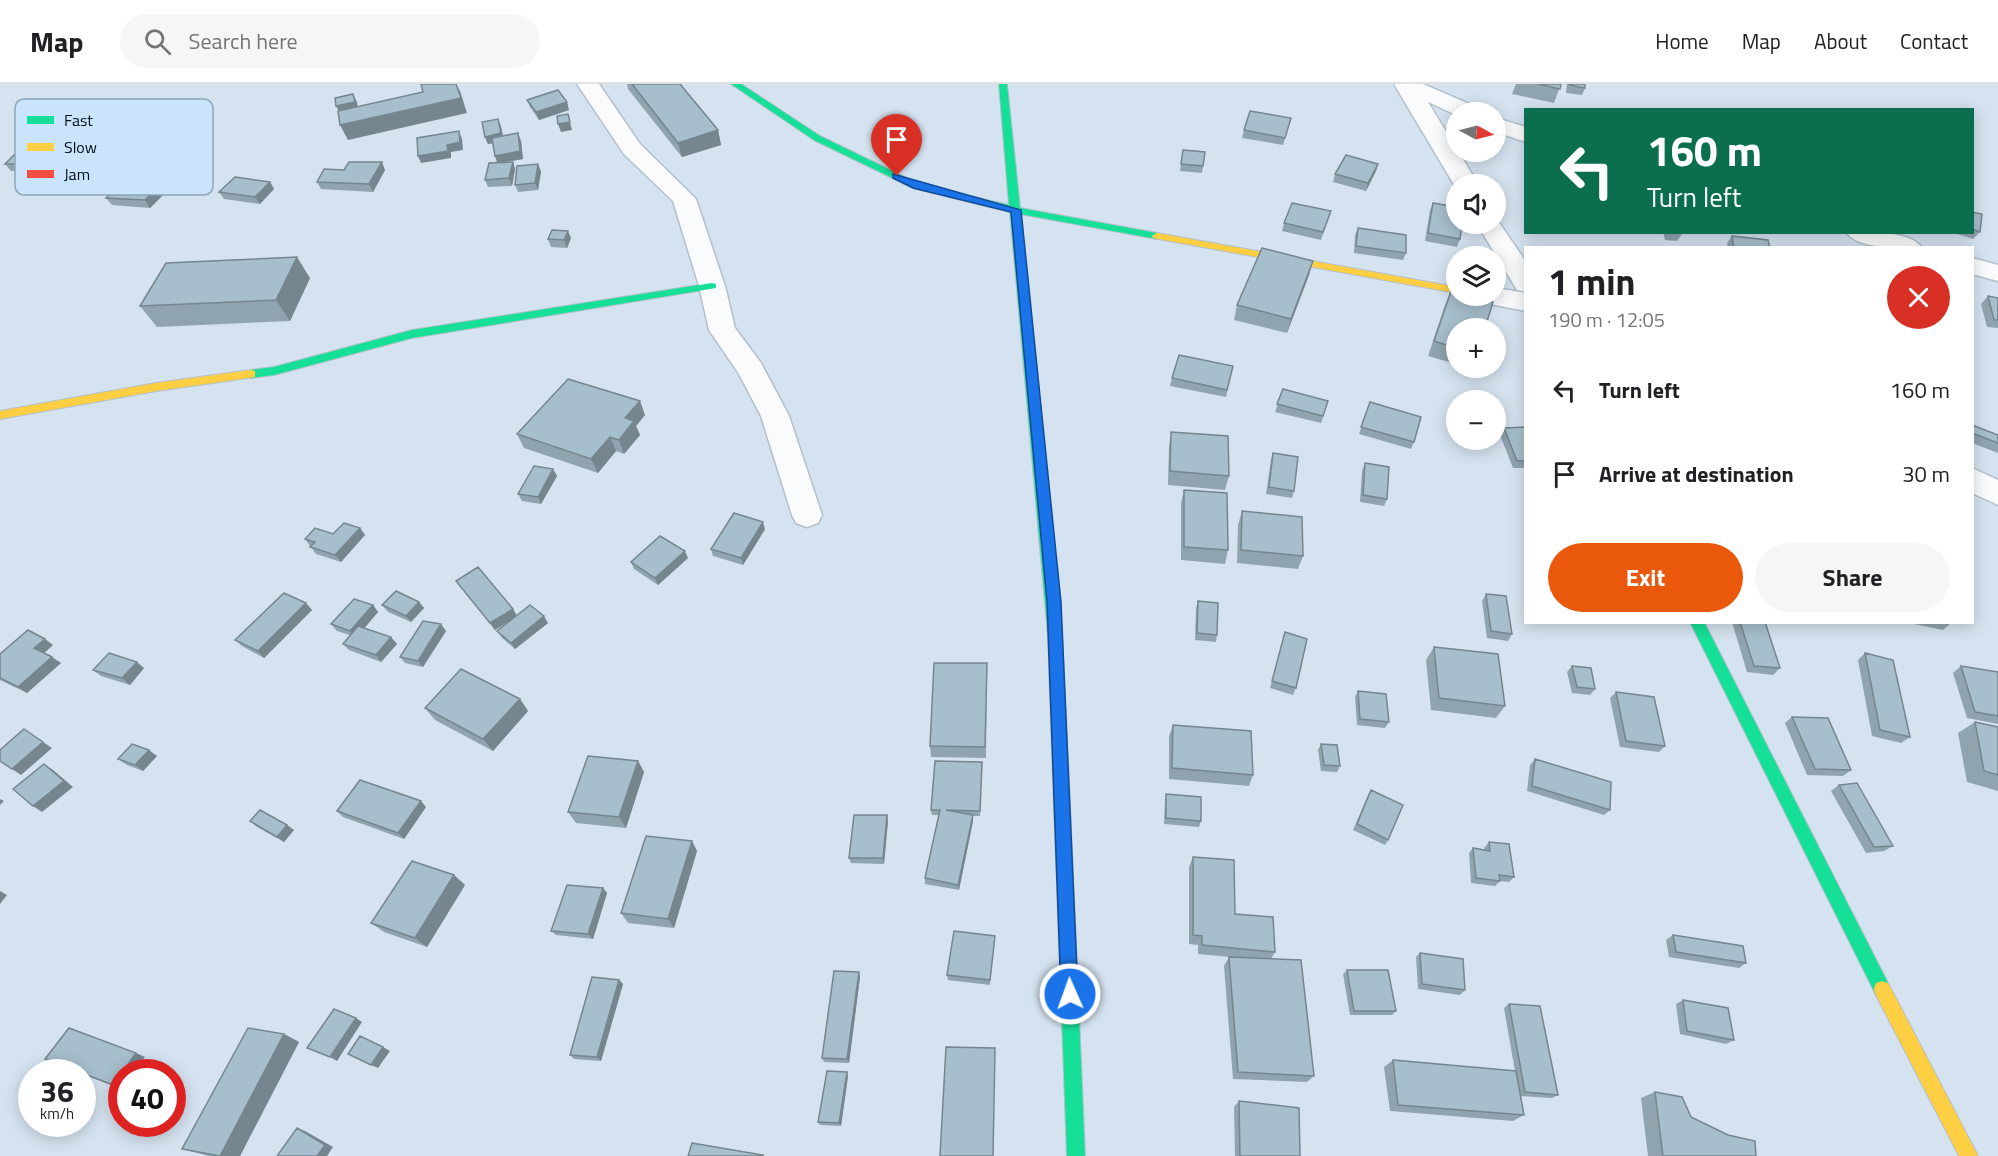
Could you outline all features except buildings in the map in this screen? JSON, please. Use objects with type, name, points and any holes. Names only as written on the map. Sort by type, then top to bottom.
[{"type":"street","points":[[590,84],[632,149],[684,199],[712,286],[722,330],[751,370],[775,416],[807,515]]},
{"type":"street","points":[[735,84],[817,138],[916,186],[1016,210],[1446,288]]},
{"type":"street","points":[[1003,84],[1054,602],[1076,1156]]},
{"type":"street","points":[[1405,84],[1446,102]]},
{"type":"street","points":[[1405,84],[1460,174]]},
{"type":"street","points":[[1506,128],[1524,134]]},
{"type":"street","points":[[1495,234],[1524,281]]},
{"type":"street","points":[[1864,234],[1904,246]]},
{"type":"street","points":[[1974,267],[1998,273]]},
{"type":"street","points":[[0,415],[156,387],[274,370],[412,334],[712,286]]},
{"type":"street","points":[[1506,299],[1524,302]]},
{"type":"street","points":[[1974,480],[1998,494]]},
{"type":"street","points":[[1698,624],[1817,864],[1969,1156]]},
{"type":"traffic: fast","points":[[735,84],[817,138],[916,186],[1016,210],[1157,236]]},
{"type":"traffic: fast","points":[[1003,84],[1055,636]]},
{"type":"traffic: fast","points":[[251,374],[274,371],[412,334],[712,286]]},
{"type":"traffic: fast","points":[[1698,624],[1882,989]]},
{"type":"traffic: fast","points":[[1062,806],[1076,1156]]},
{"type":"traffic: slow","points":[[1157,236],[1446,288]]},
{"type":"traffic: slow","points":[[0,415],[156,387],[251,374]]},
{"type":"traffic: slow","points":[[1882,989],[1969,1156]]},
{"type":"traffic: jam","points":[[1055,636],[1062,806]]},
{"type":"route","points":[[897,176],[916,186],[1016,210],[1054,602],[1070,994]]}]
